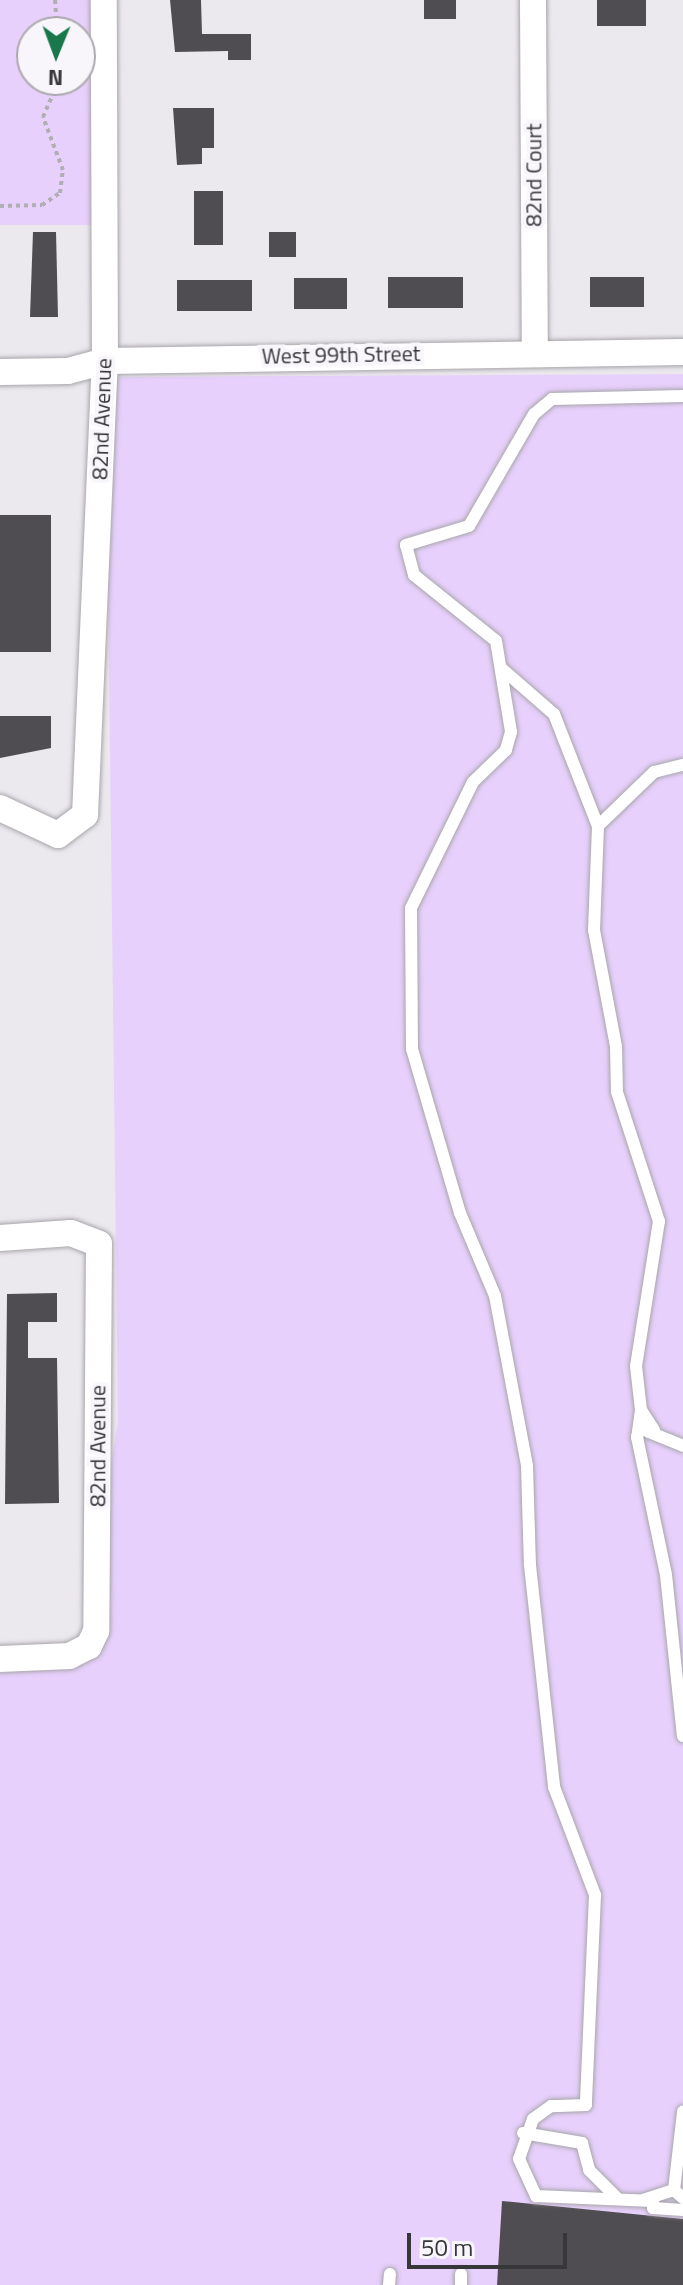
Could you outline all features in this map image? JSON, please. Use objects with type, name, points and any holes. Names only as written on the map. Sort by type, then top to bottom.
[{"type":"street","name":"82nd Avenue","points":[[0,808],[47,833],[72,832],[86,801],[105,361],[104,0]]},
{"type":"street","name":"82nd Court","points":[[533,0],[535,350]]},
{"type":"street","name":"West 99th Street","points":[[0,372],[68,371],[105,361],[535,350],[683,352]]},
{"type":"street","name":"82nd Avenue","points":[[0,1238],[71,1233],[99,1244],[98,1619],[89,1646],[69,1656],[0,1659]]},
{"type":"lane","points":[[683,396],[552,399],[534,414],[469,526],[406,545],[414,575],[496,641],[511,732],[506,750],[473,782],[411,908],[408,970],[412,1049],[460,1213],[495,1296],[527,1466],[530,1565],[554,1787],[595,1895],[586,2105],[551,2106],[523,2133],[519,2159],[536,2196],[653,2201],[653,2208],[683,2210]]},
{"type":"lane","points":[[498,665],[554,714],[598,826],[600,848]]},
{"type":"lane","points":[[598,826],[654,772],[683,765]]},
{"type":"lane","points":[[619,807],[600,848],[591,883],[594,930],[616,1046],[617,1092],[659,1221],[636,1366],[641,1410],[637,1437],[666,1575],[683,1736]]},
{"type":"lane","points":[[641,1410],[654,1430]]},
{"type":"lane","points":[[637,1437],[642,1421],[683,1446]]},
{"type":"lane","points":[[523,2133],[582,2143],[589,2170],[610,2197],[643,2200],[678,2194],[683,2112]]},
{"type":"path","points":[[0,206],[42,205],[60,193],[63,170],[43,117],[52,96]]},
{"type":"shaded area","points":[[0,0],[96,0],[98,225],[0,225]]},
{"type":"shaded area","points":[[683,374],[683,2285],[0,2285],[0,1673],[79,1663],[118,1421],[106,416],[112,383],[120,377]]},
{"type":"building","points":[[170,0],[201,0],[202,34],[251,34],[251,60],[228,60],[228,51],[175,52]]},
{"type":"building","points":[[424,0],[456,0],[456,19],[424,19]]},
{"type":"building","points":[[597,0],[646,0],[646,26],[597,26]]},
{"type":"building","points":[[173,108],[214,108],[214,148],[202,148],[202,164],[177,165]]},
{"type":"building","points":[[194,191],[223,191],[223,245],[194,245]]},
{"type":"building","points":[[33,232],[56,232],[58,317],[30,317]]},
{"type":"building","points":[[269,232],[296,232],[296,257],[269,257]]},
{"type":"building","points":[[388,277],[463,277],[463,308],[388,308]]},
{"type":"building","points":[[590,277],[644,277],[644,307],[590,307]]},
{"type":"building","points":[[294,278],[347,278],[347,309],[294,309]]},
{"type":"building","points":[[177,280],[252,280],[252,311],[177,311]]},
{"type":"building","points":[[0,515],[51,515],[51,652],[0,652]]},
{"type":"building","points":[[0,716],[51,716],[51,748],[0,758]]},
{"type":"building","points":[[57,1293],[57,1322],[28,1322],[28,1358],[57,1358],[59,1503],[5,1504],[7,1294]]},
{"type":"building","points":[[502,2201],[683,2219],[683,2285],[497,2285]]}]
